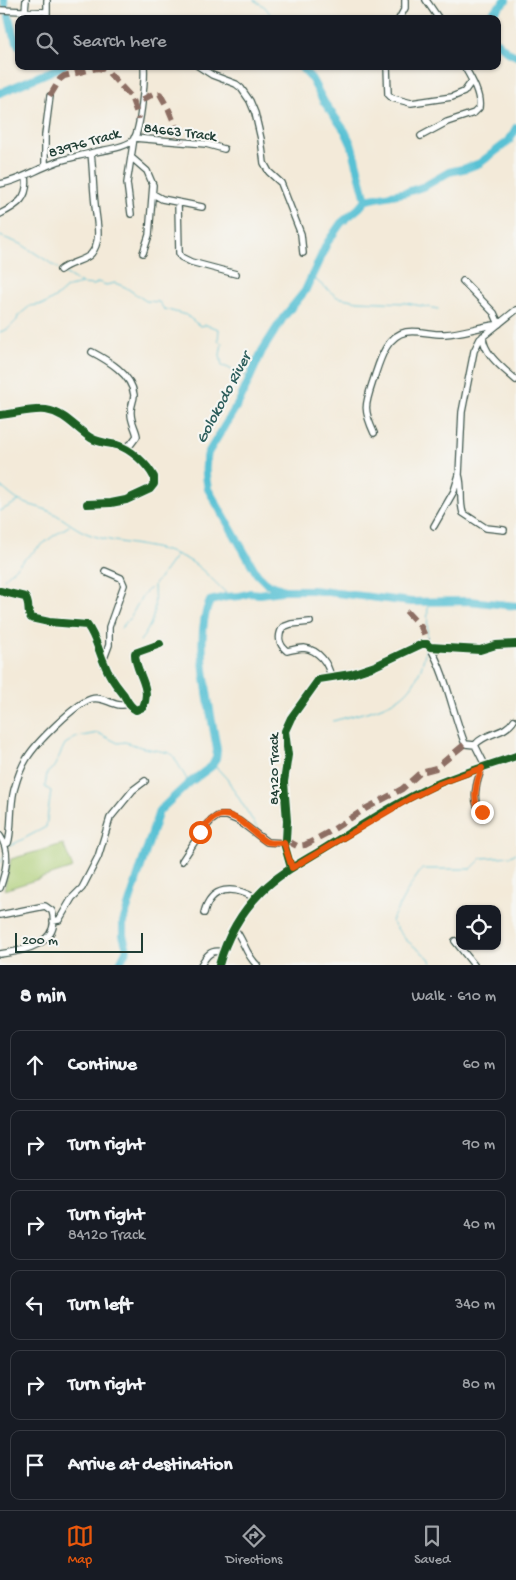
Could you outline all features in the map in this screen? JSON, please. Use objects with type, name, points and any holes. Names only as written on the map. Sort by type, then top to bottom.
[{"type":"street","points":[[25,11],[26,0]]},
{"type":"street","points":[[0,10],[25,11],[46,15],[47,0]]},
{"type":"street","points":[[401,15],[405,8],[404,0]]},
{"type":"street","points":[[426,0],[435,15]]},
{"type":"street","name":"83976 Track","points":[[0,184],[26,176],[57,161],[129,143],[134,138],[142,100],[144,70]]},
{"type":"street","points":[[204,70],[236,84],[244,92],[255,113],[264,163],[268,172],[281,183],[301,234],[303,253]]},
{"type":"street","points":[[387,70],[388,94],[392,98],[407,103],[460,95],[468,88],[472,81]]},
{"type":"street","points":[[421,136],[447,122],[477,110],[479,101],[466,70]]},
{"type":"street","points":[[45,166],[44,135],[50,96]]},
{"type":"street","points":[[131,214],[127,183],[134,138]]},
{"type":"street","name":"84663 Track","points":[[134,138],[206,144],[224,149]]},
{"type":"street","points":[[60,270],[71,262],[86,258],[95,248],[98,238],[91,153]]},
{"type":"street","points":[[132,158],[141,164],[152,178],[153,194],[149,235],[143,253]]},
{"type":"street","points":[[0,214],[17,205],[22,199],[27,184],[26,176]]},
{"type":"street","points":[[153,194],[162,199],[202,207]]},
{"type":"street","points":[[178,203],[179,252],[181,257],[191,262],[236,274]]},
{"type":"street","points":[[463,281],[494,312],[498,324]]},
{"type":"street","points":[[434,526],[454,491],[459,475],[460,434],[465,388],[472,358],[480,339],[516,310]]},
{"type":"street","points":[[374,432],[366,414],[367,400],[385,350],[393,339],[405,332],[444,334],[498,324]]},
{"type":"street","points":[[484,336],[483,341],[486,350],[516,380]]},
{"type":"street","points":[[92,352],[107,360],[124,375],[133,390],[134,399],[131,412],[137,436],[134,441],[124,448]]},
{"type":"street","points":[[0,415],[36,410],[50,411],[64,417],[96,441],[124,448],[134,455],[152,473],[155,479],[153,486],[135,497],[111,503],[87,504]]},
{"type":"street","points":[[459,475],[462,484],[461,502],[463,513],[475,519],[483,527],[504,530]]},
{"type":"street","points":[[103,661],[109,646],[109,627],[124,585],[120,578],[106,571]]},
{"type":"street","points":[[0,591],[20,595],[27,599],[29,616],[31,618],[49,622],[87,625],[94,635],[103,661],[113,681],[124,695],[128,704],[134,709],[139,710],[143,707],[146,699],[146,691],[135,653],[160,644]]},
{"type":"street","points":[[310,622],[291,624],[284,627],[279,636],[280,643],[287,651],[305,649],[318,655],[326,661],[331,677]]},
{"type":"street","name":"84120 Track","points":[[292,868],[284,843],[286,840],[287,821],[284,795],[288,754],[285,731],[287,724],[319,679],[346,676],[375,666],[422,644],[427,644],[430,647],[480,650],[496,645],[516,644]]},
{"type":"street","points":[[430,647],[443,672],[465,744],[475,745],[482,739],[507,728],[514,720]]},
{"type":"street","points":[[4,844],[8,843],[9,839],[14,789],[26,759],[52,728],[88,700],[95,698],[120,706],[128,704]]},
{"type":"street","points":[[475,745],[484,767],[476,784],[476,804],[477,808],[482,812],[486,812],[488,809]]},
{"type":"street","points":[[219,965],[222,952],[241,916],[255,898],[276,879],[411,798],[439,784],[516,756]]},
{"type":"street","points":[[53,921],[59,920],[72,898],[82,888],[98,857],[106,827],[115,810],[133,790],[146,781]]},
{"type":"street","points":[[182,861],[200,832],[218,816],[234,818],[267,842],[284,843]]},
{"type":"street","points":[[0,836],[7,857],[0,888]]},
{"type":"street","points":[[204,913],[212,897],[225,890],[238,891],[255,898]]},
{"type":"street","points":[[0,915],[45,906],[52,911],[53,921],[50,932],[41,943],[24,950],[0,954]]},
{"type":"street","points":[[234,928],[241,936],[251,960],[257,965]]},
{"type":"street","points":[[455,941],[474,965]]},
{"type":"street","points":[[201,965],[210,953],[222,952]]},
{"type":"green space","points":[[63,844],[73,868],[4,890],[11,859]]},
{"type":"waterway","points":[[4,0],[5,4]]},
{"type":"waterway","points":[[254,0],[265,7],[271,15]]},
{"type":"waterway","points":[[491,15],[506,0]]},
{"type":"waterway","points":[[9,16],[15,38]]},
{"type":"waterway","points":[[501,46],[516,56]]},
{"type":"waterway","name":"Golokodo River","points":[[0,93],[54,70]]},
{"type":"waterway","name":"Golokodo River","points":[[304,70],[311,78],[324,102],[345,131],[352,146],[366,200],[341,223],[327,243],[305,291],[283,318],[262,351],[239,402],[208,453],[206,467],[208,489],[257,574],[266,583],[284,590],[312,590],[411,602],[469,601],[516,606]]},
{"type":"waterway","points":[[366,200],[407,192],[425,186],[449,172],[480,163],[509,141],[516,128]]},
{"type":"waterway","points":[[0,236],[21,244],[58,268]]},
{"type":"waterway","points":[[63,272],[81,283]]},
{"type":"waterway","points":[[312,277],[337,297],[358,301],[406,303],[438,309]]},
{"type":"waterway","points":[[0,332],[8,329],[17,320],[18,316],[30,306],[45,304],[68,287],[82,284],[94,285],[98,282],[106,285],[115,283],[125,287],[146,301],[159,302],[164,309],[186,315],[200,326],[206,325],[219,329],[218,341],[222,343],[220,355],[222,366],[250,378]]},
{"type":"waterway","points":[[0,486],[19,501],[51,512],[87,534],[179,555],[199,568],[230,597]]},
{"type":"waterway","points":[[0,511],[19,501]]},
{"type":"waterway","points":[[4,579],[35,550],[69,526]]},
{"type":"waterway","points":[[121,628],[130,618],[142,596],[158,580],[176,555]]},
{"type":"waterway","points":[[140,641],[152,621],[154,585]]},
{"type":"waterway","points":[[119,965],[127,949],[123,935],[123,922],[159,811],[189,783],[212,766],[216,758],[217,750],[207,695],[203,654],[205,616],[210,601],[250,593],[260,594],[281,591]]},
{"type":"waterway","points":[[427,642],[428,601]]},
{"type":"waterway","points":[[333,721],[367,712],[395,701],[415,681],[422,666],[426,646]]},
{"type":"waterway","points":[[10,846],[46,827],[51,791],[45,787],[47,773],[54,767],[65,744],[77,737],[98,733],[118,743],[125,742],[170,753],[189,783]]},
{"type":"waterway","points":[[212,766],[217,768],[227,779],[261,834]]},
{"type":"waterway","points":[[432,965],[429,958],[406,940],[391,921],[410,886],[422,869],[471,869],[482,858],[511,856],[516,853]]},
{"type":"waterway","points":[[0,863],[4,857]]},
{"type":"marked path","points":[[50,96],[60,79],[64,76],[90,70]]},
{"type":"marked path","points":[[104,70],[131,97],[139,119]]},
{"type":"marked path","points":[[142,100],[153,94],[160,94],[169,110],[182,142]]},
{"type":"marked path","points":[[406,611],[421,627],[430,647]]},
{"type":"marked path","points":[[286,840],[297,846],[305,845],[402,789],[421,772],[436,768],[465,744]]},
{"type":"cycle path","points":[[0,415],[35,410],[46,410],[59,414],[94,440],[117,445],[133,453],[143,462],[154,477],[154,484],[150,489],[126,500],[87,504]]},
{"type":"cycle path","points":[[0,591],[25,597],[28,602],[31,618],[49,622],[87,625],[111,677],[130,705],[136,710],[143,707],[146,693],[135,660],[135,653],[160,644]]},
{"type":"cycle path","points":[[291,868],[284,843],[286,840],[287,821],[284,782],[288,755],[285,731],[291,718],[319,679],[351,674],[375,666],[422,644],[427,644],[430,647],[480,650],[496,645],[516,644]]},
{"type":"cycle path","points":[[219,965],[226,944],[241,916],[262,891],[285,872],[409,798],[457,776],[516,756]]},
{"type":"route","points":[[200,832],[218,816],[234,818],[266,841],[284,843],[292,868],[411,798],[453,778],[482,768],[476,784],[476,804],[479,811],[482,812]]}]
